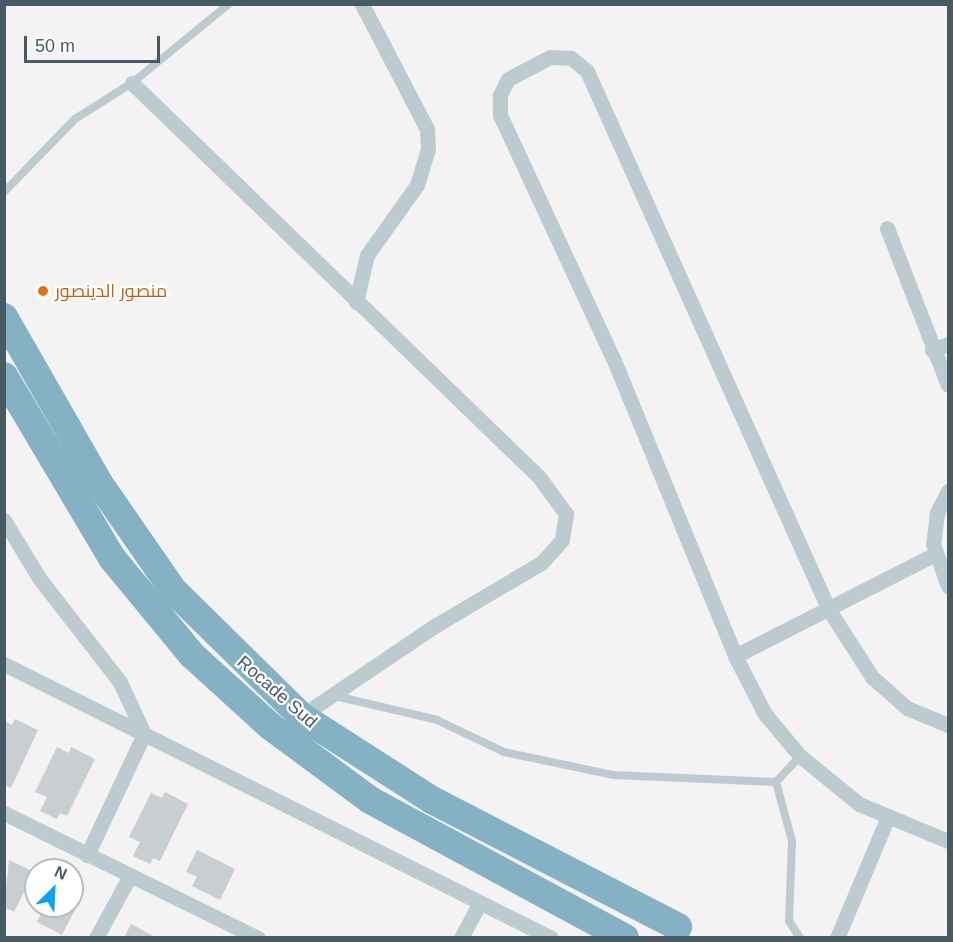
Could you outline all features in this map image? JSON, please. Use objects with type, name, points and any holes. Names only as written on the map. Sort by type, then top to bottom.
[{"type":"highway","name":"Rocade Sud","points":[[4,317],[99,483],[172,590],[301,716],[432,800],[679,934]]},
{"type":"highway","name":"Rocade Sud","points":[[4,376],[112,558],[192,655],[279,733],[370,800],[625,938]]},
{"type":"street","points":[[356,302],[367,255],[417,184],[428,150],[427,129],[362,4]]},
{"type":"street","points":[[948,725],[907,708],[872,677],[829,610],[597,89],[571,58],[550,57],[508,79],[500,94],[500,115],[613,358],[735,656],[765,714],[800,756],[887,819],[948,841]]},
{"type":"street","points":[[132,83],[559,497],[566,527],[562,540],[541,563],[327,695],[301,716]]},
{"type":"street","points":[[887,228],[932,350],[948,385]]},
{"type":"street","points":[[932,350],[948,344]]},
{"type":"street","points":[[948,491],[935,523],[935,554],[948,586]]},
{"type":"street","points":[[4,520],[39,578],[120,682],[144,734],[87,855]]},
{"type":"street","points":[[735,656],[935,554]]},
{"type":"street","points":[[4,664],[479,904],[551,938]]},
{"type":"street","points":[[4,813],[258,938]]},
{"type":"street","points":[[837,938],[887,819]]},
{"type":"street","points":[[96,938],[130,876]]},
{"type":"street","points":[[461,938],[479,904]]},
{"type":"lane","points":[[4,192],[75,119],[132,83],[229,4]]},
{"type":"lane","points":[[327,695],[437,720],[504,752],[613,775],[776,782],[800,756]]},
{"type":"lane","points":[[776,782],[792,841],[789,921],[800,938]]},
{"type":"building","points":[[15,719],[38,730],[11,788],[4,785],[4,721],[12,725]]},
{"type":"building","points":[[57,747],[69,753],[71,747],[95,759],[67,816],[60,813],[57,819],[40,811],[47,797],[35,792]]},
{"type":"building","points":[[165,792],[188,804],[160,861],[153,858],[150,864],[133,856],[140,842],[129,837],[151,793],[162,798]]},
{"type":"building","points":[[197,850],[235,869],[220,900],[192,886],[197,877],[186,872]]},
{"type":"building","points":[[9,860],[24,867],[24,892],[14,912],[4,907]]},
{"type":"building","points":[[39,918],[71,918],[62,935],[37,922]]},
{"type":"building","points":[[131,924],[157,938],[124,938]]},
{"type":"place","name":"منصور الدينصور","points":[[43,291]]}]
